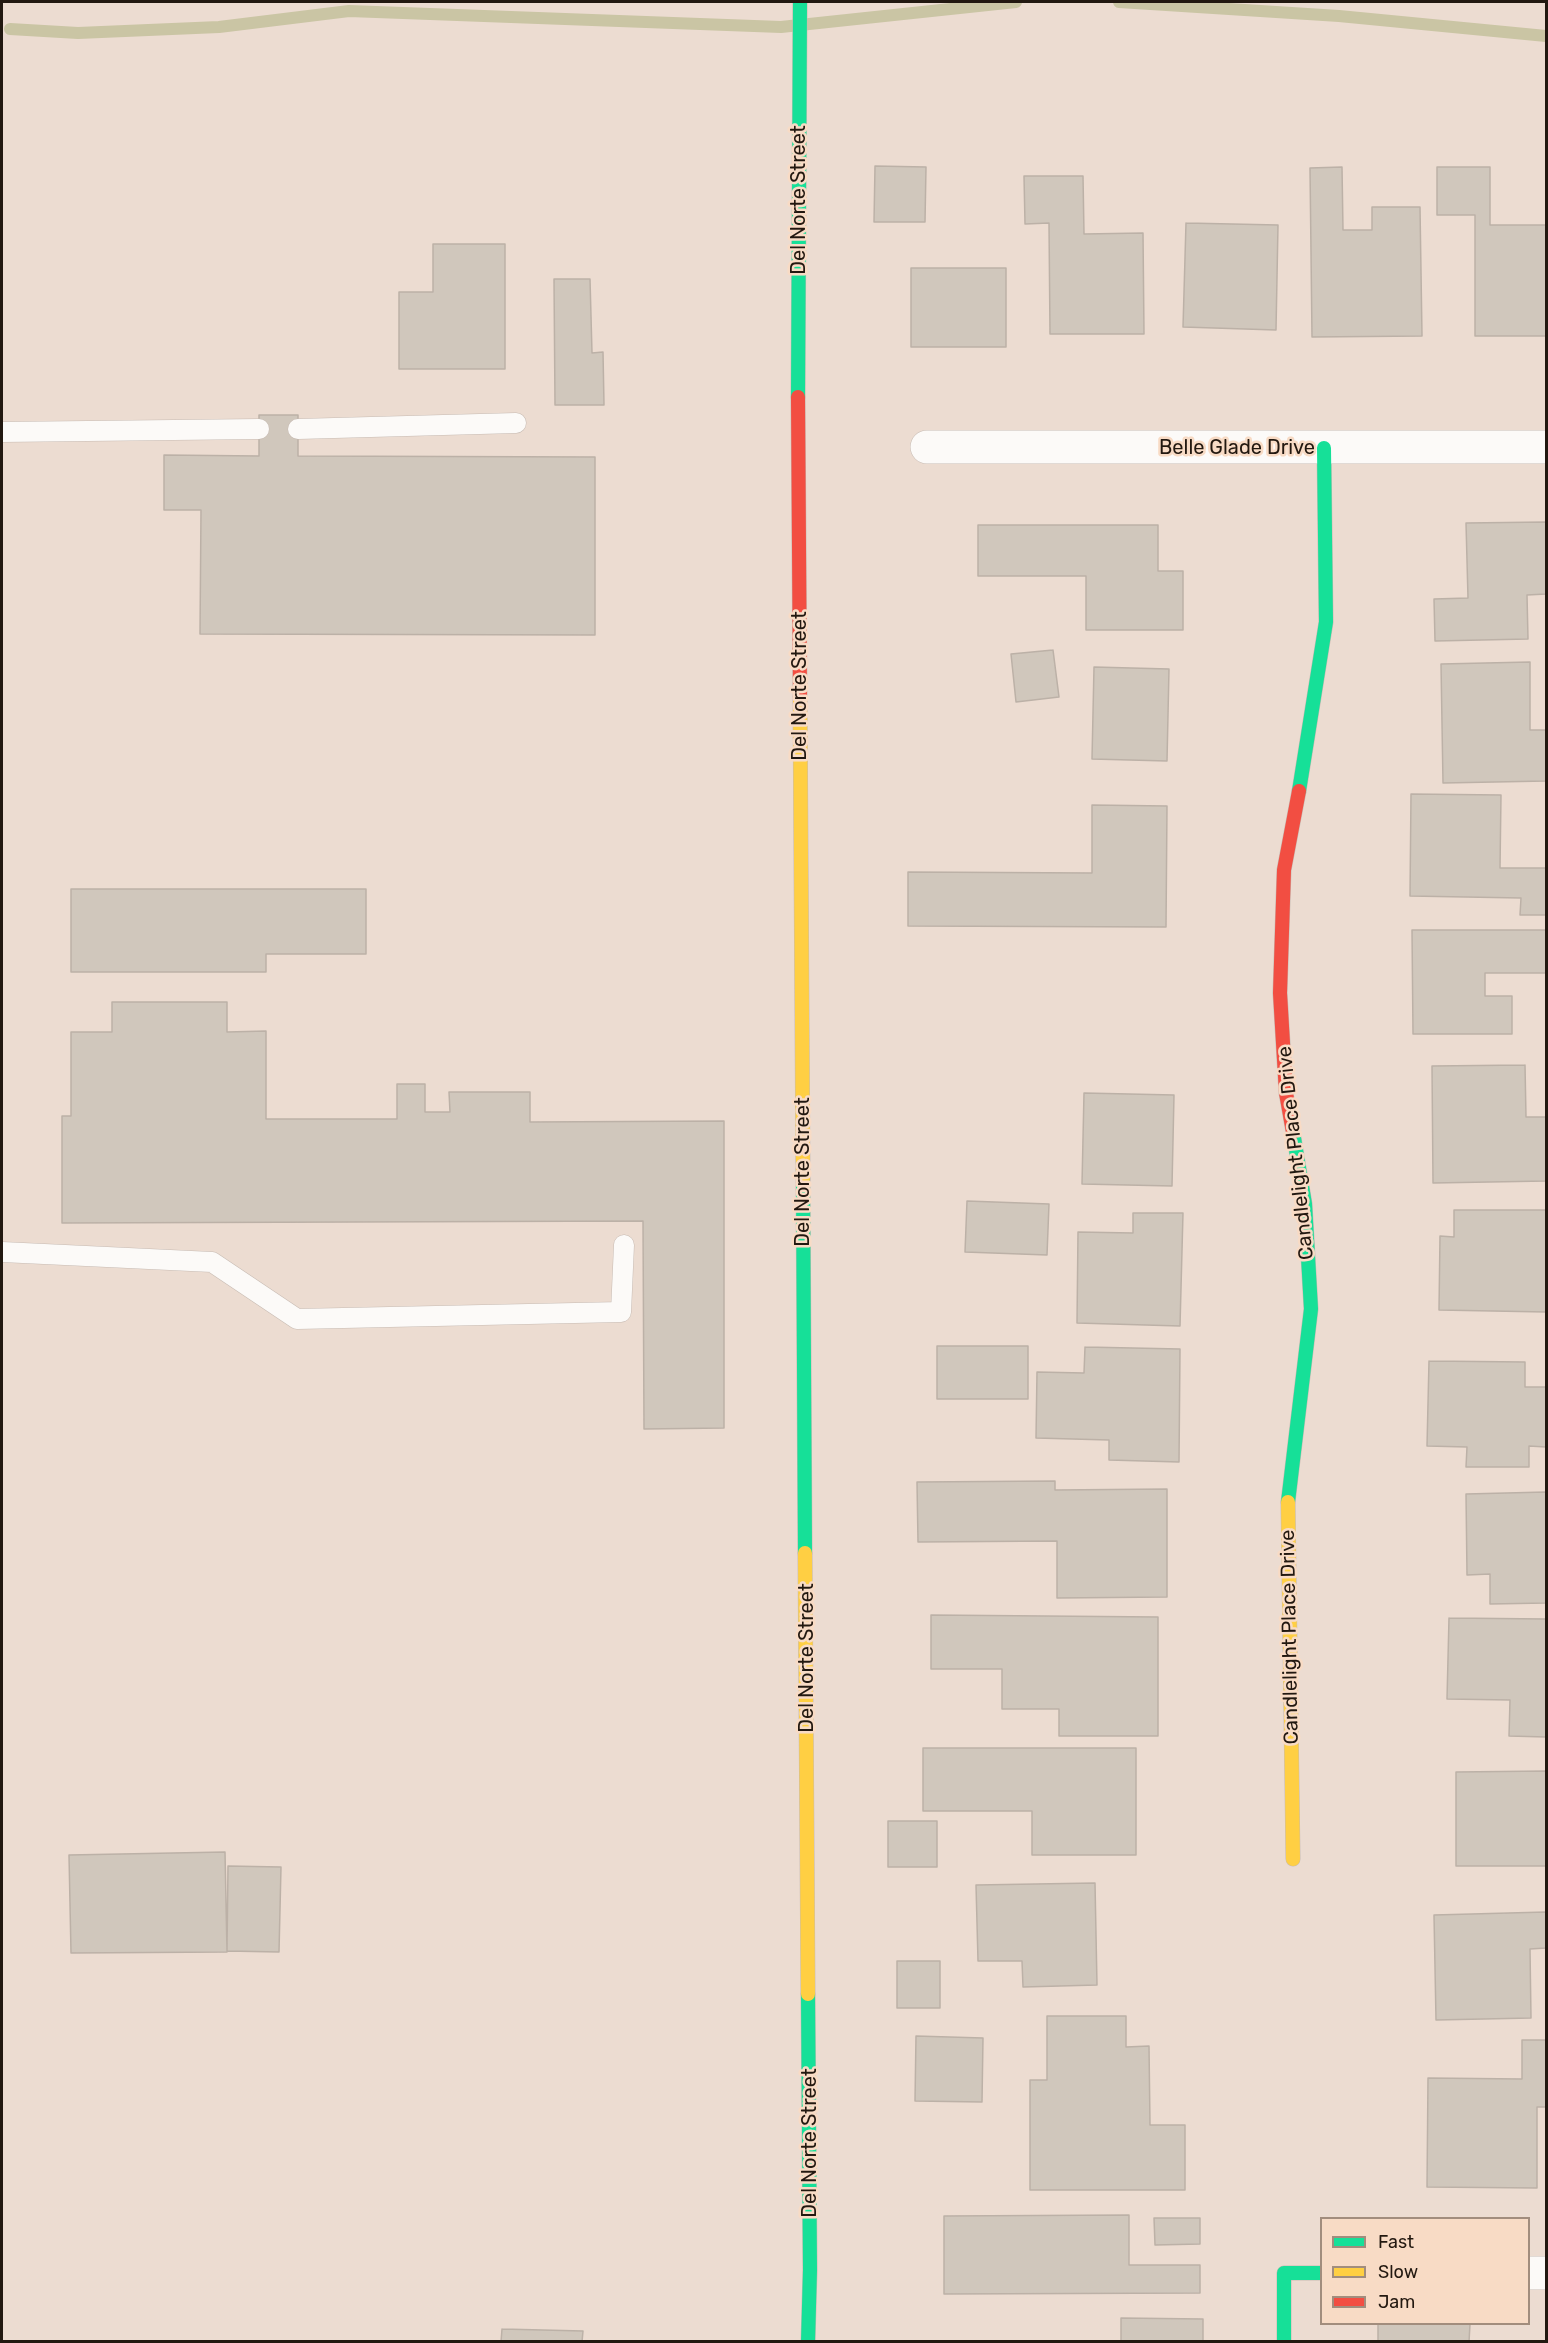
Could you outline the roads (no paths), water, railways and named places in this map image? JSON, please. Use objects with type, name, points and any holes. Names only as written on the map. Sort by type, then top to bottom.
[{"type":"street","name":"Del Norte Street","points":[[800,2],[798,452],[810,2270],[808,2342]]},
{"type":"street","name":"Belle Glade Drive","points":[[927,447],[1546,447]]},
{"type":"street","name":"Candlelight Place Drive","points":[[1293,1859],[1288,1502],[1311,1309],[1305,1204],[1286,1093],[1280,993],[1284,870],[1326,622],[1324,448]]},
{"type":"street","points":[[1284,2342],[1284,2273],[1320,2273]]},
{"type":"street","points":[[1530,2273],[1546,2273]]},
{"type":"lane","points":[[298,429],[516,423]]},
{"type":"lane","points":[[2,432],[259,429]]},
{"type":"lane","points":[[2,1252],[212,1262],[297,1319],[621,1312],[624,1245]]},
{"type":"waterway","points":[[10,29],[78,33],[219,27],[349,11],[781,27],[1016,2]]},
{"type":"waterway","points":[[1119,2],[1339,16],[1546,36]]}]
